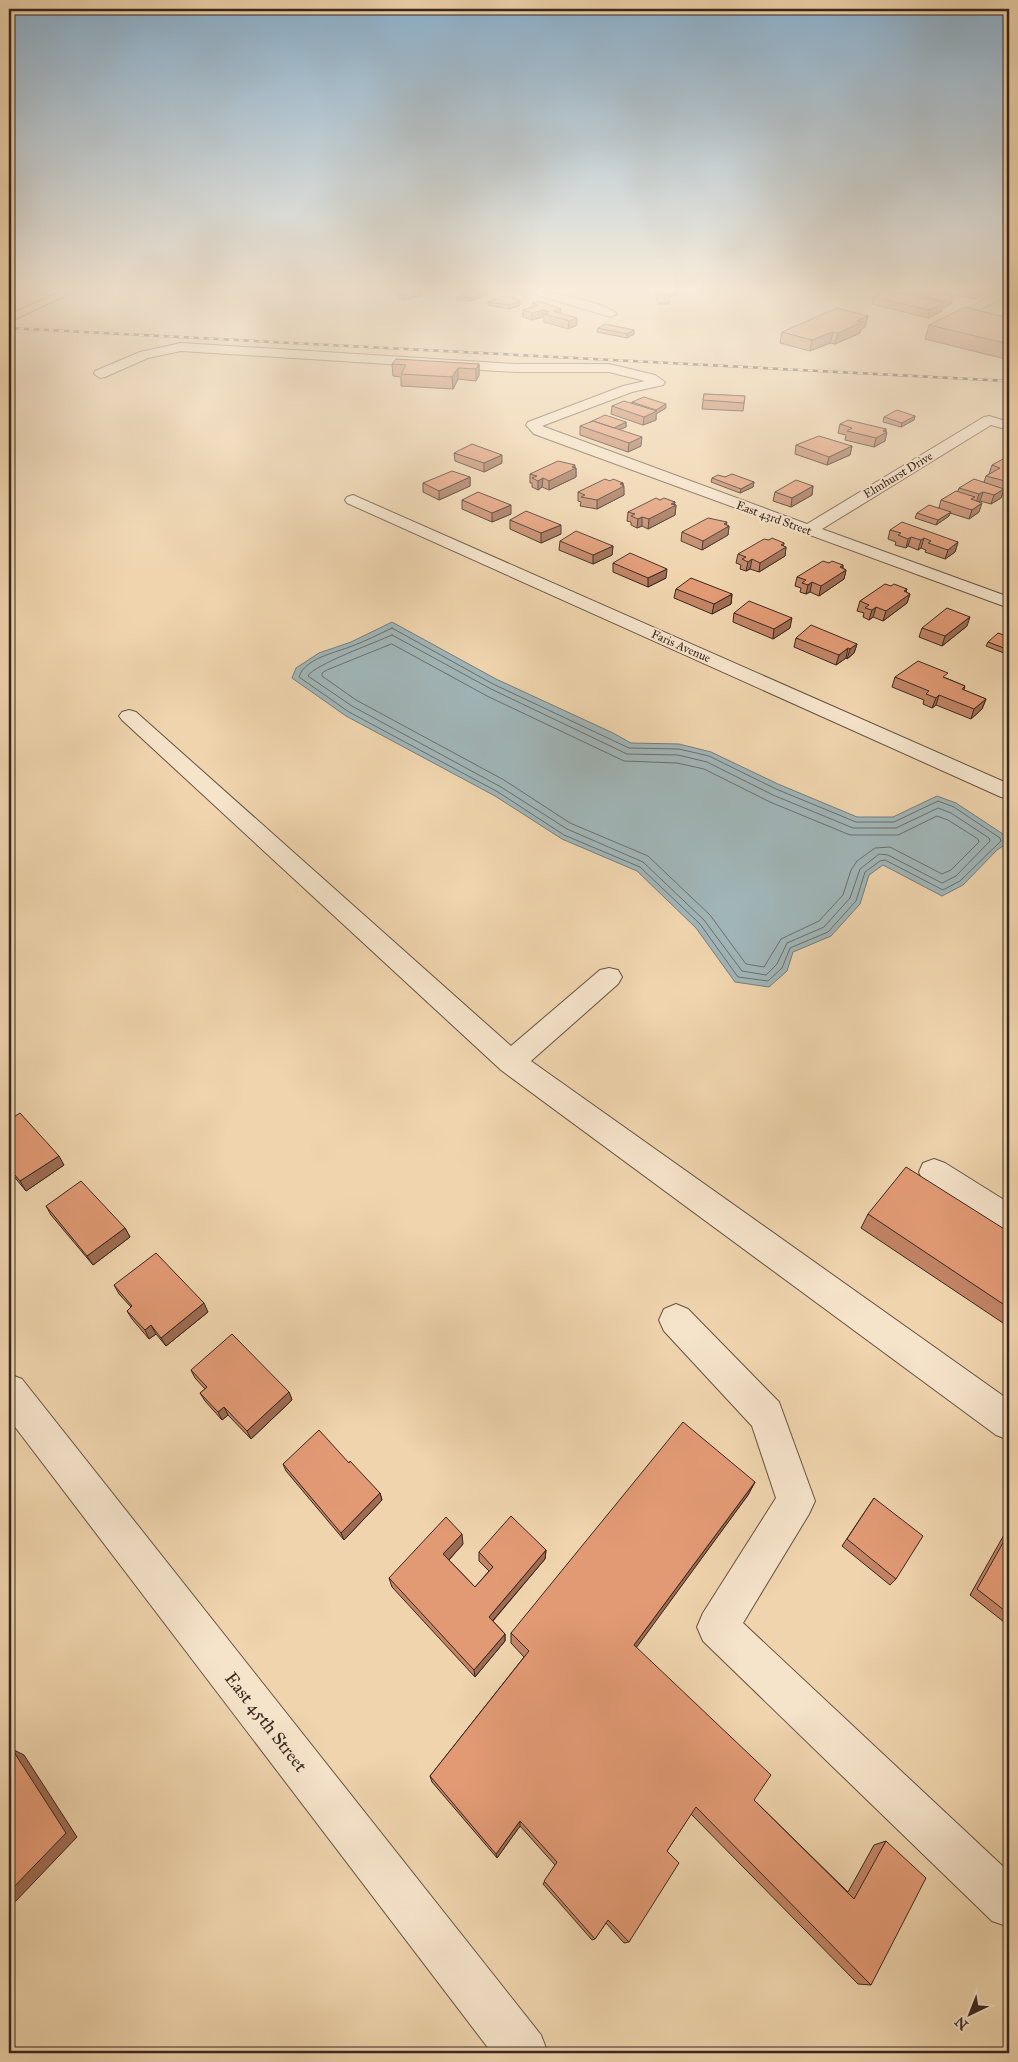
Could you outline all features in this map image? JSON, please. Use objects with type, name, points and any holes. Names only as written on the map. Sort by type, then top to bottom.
[{"type":"street","name":"East 43rd Street","points":[[636,387],[533,424],[539,431],[1009,603]]},
{"type":"street","name":"Elmhurst Drive","points":[[808,530],[989,420],[1009,426]]},
{"type":"street","name":"Faris Avenue","points":[[353,500],[1009,792]]},
{"type":"street","points":[[129,716],[511,1062],[1009,1422]]},
{"type":"street","points":[[511,1062],[609,977]]},
{"type":"street","points":[[934,1172],[1009,1220]]},
{"type":"street","points":[[676,1320],[766,1414],[796,1501],[717,1627],[1009,1904]]},
{"type":"street","name":"East 45th Street","points":[[9,1391],[523,2053]]},
{"type":"water","points":[[392,622],[496,679],[631,743],[679,744],[711,752],[778,784],[857,817],[893,817],[937,796],[956,803],[1009,838],[1009,842],[997,850],[963,885],[942,896],[883,865],[869,875],[860,904],[831,936],[793,952],[787,971],[769,987],[735,982],[696,928],[637,871],[562,839],[495,796],[346,716],[292,678],[296,668],[319,653],[351,642]]},
{"type":"building","points":[[704,394],[745,396],[744,403],[703,400]]},
{"type":"building","points":[[644,397],[666,404],[656,410],[632,402]]},
{"type":"building","points":[[624,401],[657,411],[644,417],[612,406]]},
{"type":"building","points":[[897,410],[915,416],[902,423],[884,417]]},
{"type":"building","points":[[605,415],[626,422],[614,428],[593,421],[590,422]]},
{"type":"building","points":[[848,420],[886,429],[883,431],[887,432],[876,438],[847,431],[852,428],[840,424]]},
{"type":"building","points":[[593,421],[642,437],[629,443],[580,426]]},
{"type":"building","points":[[819,436],[852,446],[829,457],[796,445]]},
{"type":"building","points":[[472,444],[502,455],[484,463],[454,453]]},
{"type":"building","points":[[1003,459],[1009,461],[1009,482],[986,476],[1000,468],[992,465]]},
{"type":"building","points":[[558,461],[575,465],[572,467],[576,468],[549,481],[543,478],[538,481],[532,478],[537,476],[530,474]]},
{"type":"building","points":[[452,471],[470,477],[439,491],[423,483]]},
{"type":"building","points":[[732,474],[754,482],[741,489],[712,478],[718,475],[725,477]]},
{"type":"building","points":[[605,479],[610,481],[613,479],[623,483],[620,484],[624,486],[597,500],[581,497],[585,495],[578,492]]},
{"type":"building","points":[[974,479],[1004,489],[994,495],[983,492],[979,494],[959,488]]},
{"type":"building","points":[[796,480],[813,486],[792,498],[775,492]]},
{"type":"building","points":[[956,491],[975,497],[971,499],[982,503],[972,510],[941,500]]},
{"type":"building","points":[[478,492],[511,505],[492,513],[462,500]]},
{"type":"building","points":[[656,498],[660,500],[664,498],[675,502],[671,504],[676,505],[649,519],[642,517],[638,519],[631,516],[635,514],[628,512]]},
{"type":"building","points":[[929,505],[951,512],[938,520],[917,513]]},
{"type":"building","points":[[526,511],[561,525],[541,533],[510,520]]},
{"type":"building","points":[[708,518],[727,522],[724,524],[729,526],[703,541],[682,532]]},
{"type":"building","points":[[902,522],[958,542],[948,550],[928,543],[931,541],[924,538],[921,540],[911,537],[908,539],[898,535],[901,533],[890,530]]},
{"type":"building","points":[[576,531],[613,546],[593,555],[560,541]]},
{"type":"building","points":[[772,538],[784,543],[781,545],[786,547],[760,563],[752,559],[748,562],[742,559],[746,557],[738,554],[764,539],[769,540]]},
{"type":"building","points":[[630,553],[667,569],[648,578],[613,563]]},
{"type":"building","points":[[823,561],[829,563],[832,561],[843,565],[840,567],[846,570],[821,586],[812,582],[808,585],[802,583],[806,580],[797,577]]},
{"type":"building","points":[[691,578],[732,594],[714,604],[676,589]]},
{"type":"building","points":[[885,584],[891,586],[894,584],[907,589],[904,591],[910,594],[886,611],[876,607],[872,610],[865,608],[869,605],[860,601]]},
{"type":"building","points":[[749,601],[792,618],[774,629],[734,613]]},
{"type":"building","points":[[947,608],[970,617],[945,636],[922,628]]},
{"type":"building","points":[[811,625],[857,644],[839,655],[796,638]]},
{"type":"building","points":[[998,633],[1009,637],[1009,650],[988,642]]},
{"type":"building","points":[[918,661],[948,673],[943,677],[965,686],[962,689],[986,699],[974,709],[939,695],[936,698],[926,694],[929,691],[895,677]]},
{"type":"building","points":[[20,1113],[59,1156],[20,1181],[9,1168],[9,1120]]},
{"type":"building","points":[[906,1167],[1009,1232],[1009,1308],[868,1214]]},
{"type":"building","points":[[81,1181],[125,1228],[87,1256],[46,1206]]},
{"type":"building","points":[[156,1253],[204,1303],[161,1338],[151,1325],[145,1330],[127,1311],[132,1306],[114,1285]]},
{"type":"building","points":[[232,1334],[289,1392],[247,1431],[224,1407],[218,1412],[200,1393],[207,1387],[191,1370]]},
{"type":"building","points":[[683,1422],[755,1482],[634,1645],[771,1775],[754,1800],[854,1899],[886,1841],[926,1878],[871,1985],[696,1807],[667,1851],[679,1863],[629,1942],[608,1920],[595,1939],[544,1881],[557,1862],[520,1821],[496,1854],[430,1776],[529,1651],[511,1633]]},
{"type":"building","points":[[319,1430],[380,1493],[341,1533],[283,1464]]},
{"type":"building","points":[[874,1498],[923,1536],[896,1579],[847,1539]]},
{"type":"building","points":[[511,1516],[546,1550],[489,1617],[505,1634],[474,1670],[389,1578],[446,1517],[462,1534],[443,1554],[475,1587],[493,1567],[479,1552]]},
{"type":"building","points":[[1009,1532],[1009,1614],[977,1589]]},
{"type":"building","points":[[12,1749],[66,1833],[9,1892],[9,1752]]}]
